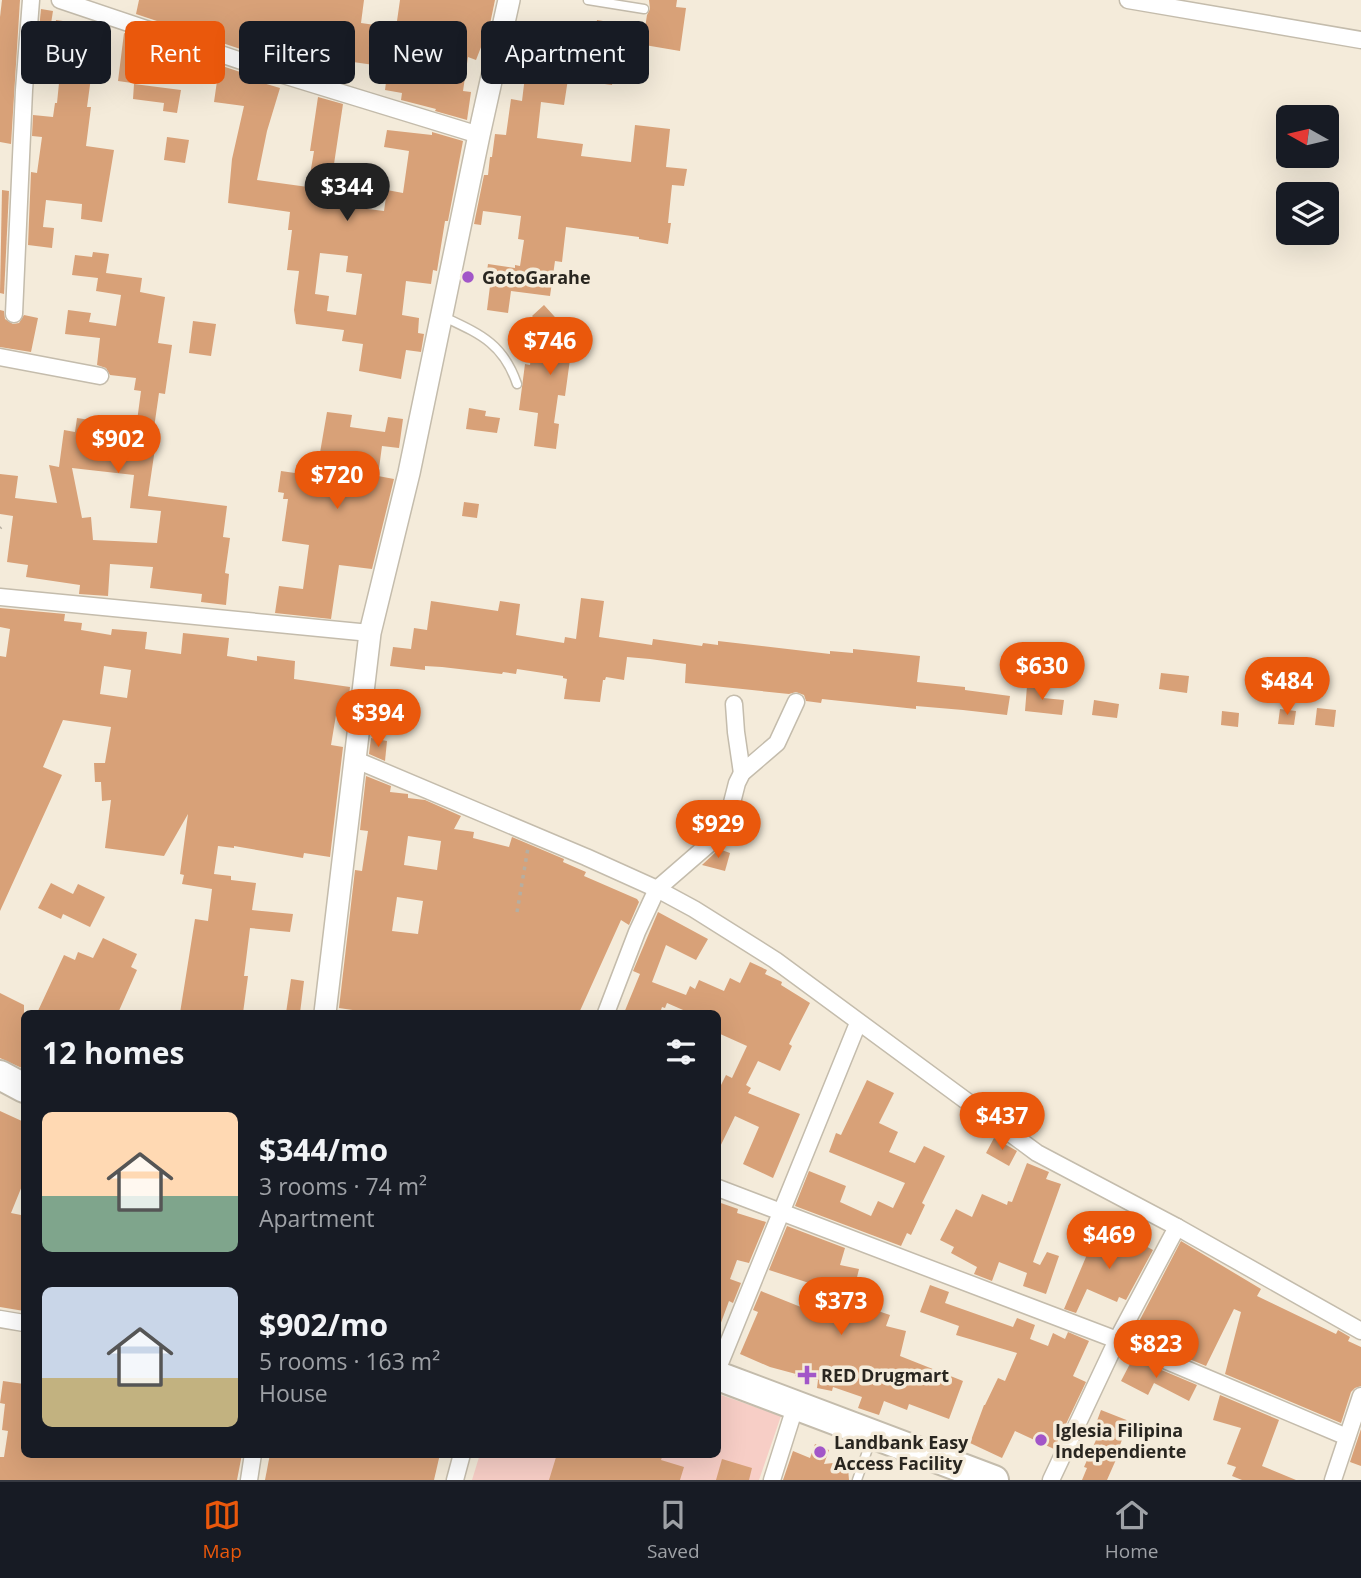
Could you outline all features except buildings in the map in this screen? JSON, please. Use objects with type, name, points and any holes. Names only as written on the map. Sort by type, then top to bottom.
[{"type":"highway","points":[[0,1075],[21,1086]]},
{"type":"highway","points":[[721,1377],[874,1434],[977,1477]]},
{"type":"street","points":[[15,314],[24,90],[31,0]]},
{"type":"street","points":[[60,0],[280,74],[479,135]]},
{"type":"street","points":[[326,1010],[370,633],[410,473],[509,0]]},
{"type":"street","points":[[1128,0],[1361,40]]},
{"type":"street","points":[[0,357],[100,376]]},
{"type":"street","points":[[0,597],[370,633]]},
{"type":"street","points":[[607,1010],[623,965],[657,888],[726,826],[742,773],[777,743],[796,702]]},
{"type":"street","points":[[734,704],[742,773]]},
{"type":"street","points":[[356,761],[657,888],[734,932],[775,960],[1037,1153],[1177,1227],[1361,1331]]},
{"type":"street","points":[[721,1361],[858,1023]]},
{"type":"street","points":[[721,1189],[1117,1340],[1347,1437]]},
{"type":"street","points":[[1051,1480],[1117,1340],[1177,1227]]},
{"type":"street","points":[[0,1319],[21,1323]]},
{"type":"street","points":[[1333,1480],[1361,1396]]},
{"type":"street","points":[[772,1480],[796,1404]]},
{"type":"street","points":[[249,1480],[252,1458]]},
{"type":"street","points":[[455,1480],[461,1458]]},
{"type":"lane","points":[[588,0],[645,9]]},
{"type":"lane","points":[[442,316],[491,341],[511,366],[517,384]]},
{"type":"lane","points":[[857,1480],[874,1434]]},
{"type":"path","points":[[517,912],[530,834]]},
{"type":"shaded area","points":[[721,1395],[781,1416],[759,1480],[472,1480],[479,1458],[721,1458]]},
{"type":"place","name":"GotoGarahe","points":[[468,277]]},
{"type":"place","name":"RED Drugmart","points":[[807,1375]]},
{"type":"place","name":"Iglesia Filipina Independiente","points":[[1041,1440]]},
{"type":"place","name":"Landbank Easy Access Facility","points":[[820,1452]]}]
